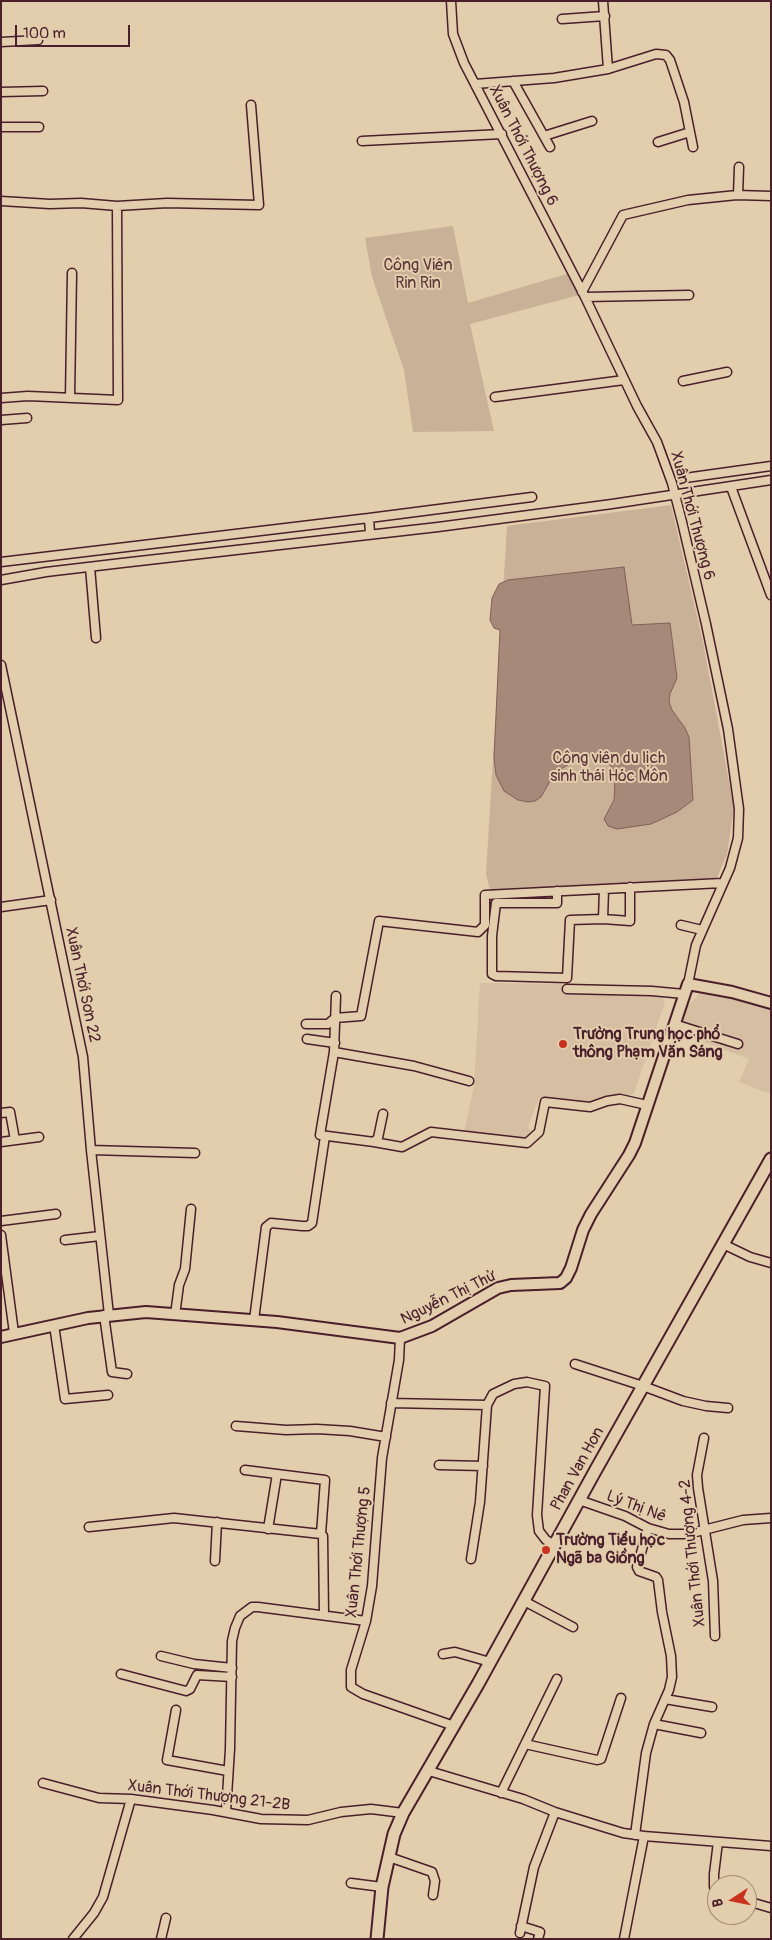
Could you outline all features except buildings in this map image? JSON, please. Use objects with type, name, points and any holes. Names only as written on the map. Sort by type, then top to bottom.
[{"type":"main road","name":"Phan Van Hon","points":[[377,1939],[382,1887],[394,1834],[403,1813],[429,1771],[771,1159]]},
{"type":"street","name":"Xuân Thới Thượng 6","points":[[450,1],[453,34],[464,63],[584,294],[624,380],[657,442],[674,495],[710,643],[728,729],[738,800],[738,838],[730,868],[696,945],[688,984]]},
{"type":"street","points":[[603,1],[608,69]]},
{"type":"street","points":[[562,19],[605,16]]},
{"type":"street","points":[[1,42],[38,40]]},
{"type":"street","points":[[475,84],[554,78],[608,69],[656,54],[666,56],[670,60],[684,102],[693,147]]},
{"type":"street","points":[[513,81],[550,148]]},
{"type":"street","points":[[1,92],[42,91]]},
{"type":"street","points":[[1,201],[117,206],[167,203],[259,205],[251,106]]},
{"type":"street","points":[[544,136],[592,121]]},
{"type":"street","points":[[1,127],[39,127]]},
{"type":"street","points":[[658,142],[690,132]]},
{"type":"street","points":[[362,141],[502,134]]},
{"type":"street","points":[[738,195],[739,167]]},
{"type":"street","points":[[689,295],[584,294],[623,215],[688,200],[738,195],[771,196]]},
{"type":"street","points":[[1,398],[28,396],[118,400],[117,206]]},
{"type":"street","points":[[70,398],[72,273]]},
{"type":"street","points":[[683,381],[727,372]]},
{"type":"street","points":[[495,398],[624,380]]},
{"type":"street","points":[[1,420],[26,418]]},
{"type":"street","points":[[685,478],[771,466]]},
{"type":"street","points":[[1,580],[90,567],[438,527],[771,480]]},
{"type":"street","points":[[731,487],[771,595]]},
{"type":"street","points":[[1,562],[532,497]]},
{"type":"street","points":[[369,518],[370,534]]},
{"type":"street","points":[[90,567],[96,638]]},
{"type":"street","name":"Xuân Thới Sơn 22","points":[[1,665],[83,1057],[112,1372],[127,1374]]},
{"type":"street","points":[[306,1024],[328,1024],[335,1018],[361,1016],[379,921],[478,932],[485,925],[486,895],[722,883]]},
{"type":"street","points":[[557,892],[557,903],[496,903],[492,936],[492,974],[496,976],[567,978],[570,920],[630,920],[630,887]]},
{"type":"street","points":[[603,919],[604,889]]},
{"type":"street","points":[[1,907],[51,900]]},
{"type":"street","points":[[681,925],[702,930]]},
{"type":"street","points":[[688,984],[732,992],[771,1003]]},
{"type":"street","name":"Nguyễn Thị Thử","points":[[1,1337],[106,1315],[146,1312],[254,1320],[400,1338],[432,1326],[498,1288],[517,1284],[557,1284],[562,1281],[571,1268],[591,1214],[630,1154],[688,984]]},
{"type":"street","points":[[566,989],[652,991],[684,994]]},
{"type":"street","points":[[336,996],[334,1052],[320,1135],[374,1142],[402,1148],[431,1132],[528,1143],[538,1132],[545,1102],[590,1107],[607,1101],[620,1100],[647,1105]]},
{"type":"street","points":[[674,1024],[738,1044]]},
{"type":"street","points":[[307,1039],[335,1043]]},
{"type":"street","points":[[334,1052],[414,1066],[470,1081]]},
{"type":"street","points":[[1,1113],[10,1112],[15,1140]]},
{"type":"street","points":[[374,1142],[378,1138],[382,1114]]},
{"type":"street","points":[[254,1320],[266,1227],[271,1223],[308,1226],[312,1223],[325,1136]]},
{"type":"street","points":[[1,1142],[39,1137]]},
{"type":"street","points":[[91,1150],[195,1153]]},
{"type":"street","points":[[175,1315],[179,1286],[186,1269],[191,1209]]},
{"type":"street","points":[[1,1221],[56,1214]]},
{"type":"street","points":[[1,1236],[5,1298],[14,1333]]},
{"type":"street","points":[[65,1240],[100,1236]]},
{"type":"street","points":[[723,1244],[750,1257],[771,1263]]},
{"type":"street","points":[[54,1325],[65,1399],[108,1394]]},
{"type":"street","name":"Xuân Thới Thượng 5","points":[[400,1338],[399,1360],[380,1485],[372,1586],[366,1620],[351,1670],[351,1687],[363,1694],[454,1726]]},
{"type":"street","points":[[575,1364],[683,1401],[728,1408]]},
{"type":"street","points":[[472,1559],[483,1466],[486,1405],[493,1394],[514,1384],[527,1382],[546,1386],[537,1515],[539,1531],[546,1540],[555,1545]]},
{"type":"street","points":[[391,1403],[486,1405]]},
{"type":"street","points":[[236,1426],[286,1430],[342,1430],[386,1436]]},
{"type":"street","name":"Xuân Thới Thượng 4-2","points":[[704,1438],[697,1475],[713,1581],[715,1636]]},
{"type":"street","points":[[439,1464],[483,1466]]},
{"type":"street","points":[[245,1470],[326,1480],[321,1534],[323,1536],[324,1615]]},
{"type":"street","points":[[268,1528],[277,1474]]},
{"type":"street","name":"Lý Thị Nê","points":[[579,1500],[625,1516],[648,1528],[669,1534],[688,1534],[743,1520],[771,1518]]},
{"type":"street","points":[[89,1527],[174,1518],[321,1534]]},
{"type":"street","points":[[215,1561],[218,1522]]},
{"type":"street","points":[[635,1835],[641,1781],[654,1724],[670,1684],[672,1668],[658,1580],[656,1577],[639,1571],[636,1567],[648,1528]]},
{"type":"street","points":[[524,1601],[573,1627]]},
{"type":"street","points":[[226,1812],[232,1641],[240,1616],[252,1607],[366,1620]]},
{"type":"street","points":[[443,1654],[455,1652],[490,1662]]},
{"type":"street","points":[[161,1656],[194,1664],[232,1668]]},
{"type":"street","points":[[121,1674],[186,1691],[190,1689],[197,1675],[232,1677]]},
{"type":"street","points":[[502,1793],[557,1678]]},
{"type":"street","points":[[525,1744],[597,1760],[601,1759],[620,1698]]},
{"type":"street","points":[[665,1699],[712,1707]]},
{"type":"street","points":[[176,1710],[167,1760],[228,1771]]},
{"type":"street","points":[[654,1724],[701,1733]]},
{"type":"street","points":[[429,1771],[502,1793],[555,1812],[635,1835],[771,1846]]},
{"type":"street","name":"Xuân Thới Thượng 21-2B","points":[[43,1783],[100,1798],[132,1799],[283,1821],[308,1820],[341,1812],[371,1809],[403,1813]]},
{"type":"street","points":[[73,1939],[94,1913],[103,1897],[111,1863],[132,1799]]},
{"type":"street","points":[[538,1939],[540,1932],[520,1930],[534,1867],[555,1812]]},
{"type":"street","points":[[624,1939],[644,1836]]},
{"type":"street","points":[[714,1875],[718,1842]]},
{"type":"street","points":[[389,1857],[432,1872],[435,1881],[433,1895]]},
{"type":"street","points":[[351,1883],[382,1887]]},
{"type":"street","points":[[757,1903],[770,1906]]},
{"type":"street","points":[[161,1939],[166,1918]]},
{"type":"shaded area","points":[[624,567],[632,625],[670,623],[677,678],[670,694],[669,702],[689,737],[693,800],[677,812],[651,824],[617,829],[608,826],[604,819],[614,800],[615,780],[613,769],[602,757],[585,756],[561,769],[550,781],[541,797],[535,801],[518,800],[504,791],[496,775],[494,758],[500,630],[494,628],[490,620],[492,598],[499,584],[508,580]]},
{"type":"shaded area","name":"Trường Trung học phổ thông Phạm Văn Sáng","points":[[480,983],[562,984],[563,991],[660,994],[665,1002],[634,1093],[627,1096],[614,1094],[587,1104],[557,1099],[539,1099],[528,1126],[531,1131],[525,1141],[464,1132],[474,1086]]},
{"type":"shaded area","points":[[701,992],[715,992],[771,1007],[771,1094],[739,1082],[749,1059],[679,1033],[688,1006]]},
{"type":"green space","name":"Công Viên Rin Rin","points":[[453,226],[468,303],[570,273],[579,295],[470,324],[494,431],[413,432],[404,370],[372,277],[365,238]]},
{"type":"green space","name":"Công viên du lịch sinh thái Hóc Môn","points":[[671,505],[703,642],[734,808],[727,854],[716,880],[490,890],[486,874],[507,526]]},
{"type":"place","name":"Trường Trung học phổ thông Phạm Văn Sáng","points":[[563,1044]]},
{"type":"place","name":"Trường Tiểu học Ngã ba Giồng","points":[[546,1550]]}]
